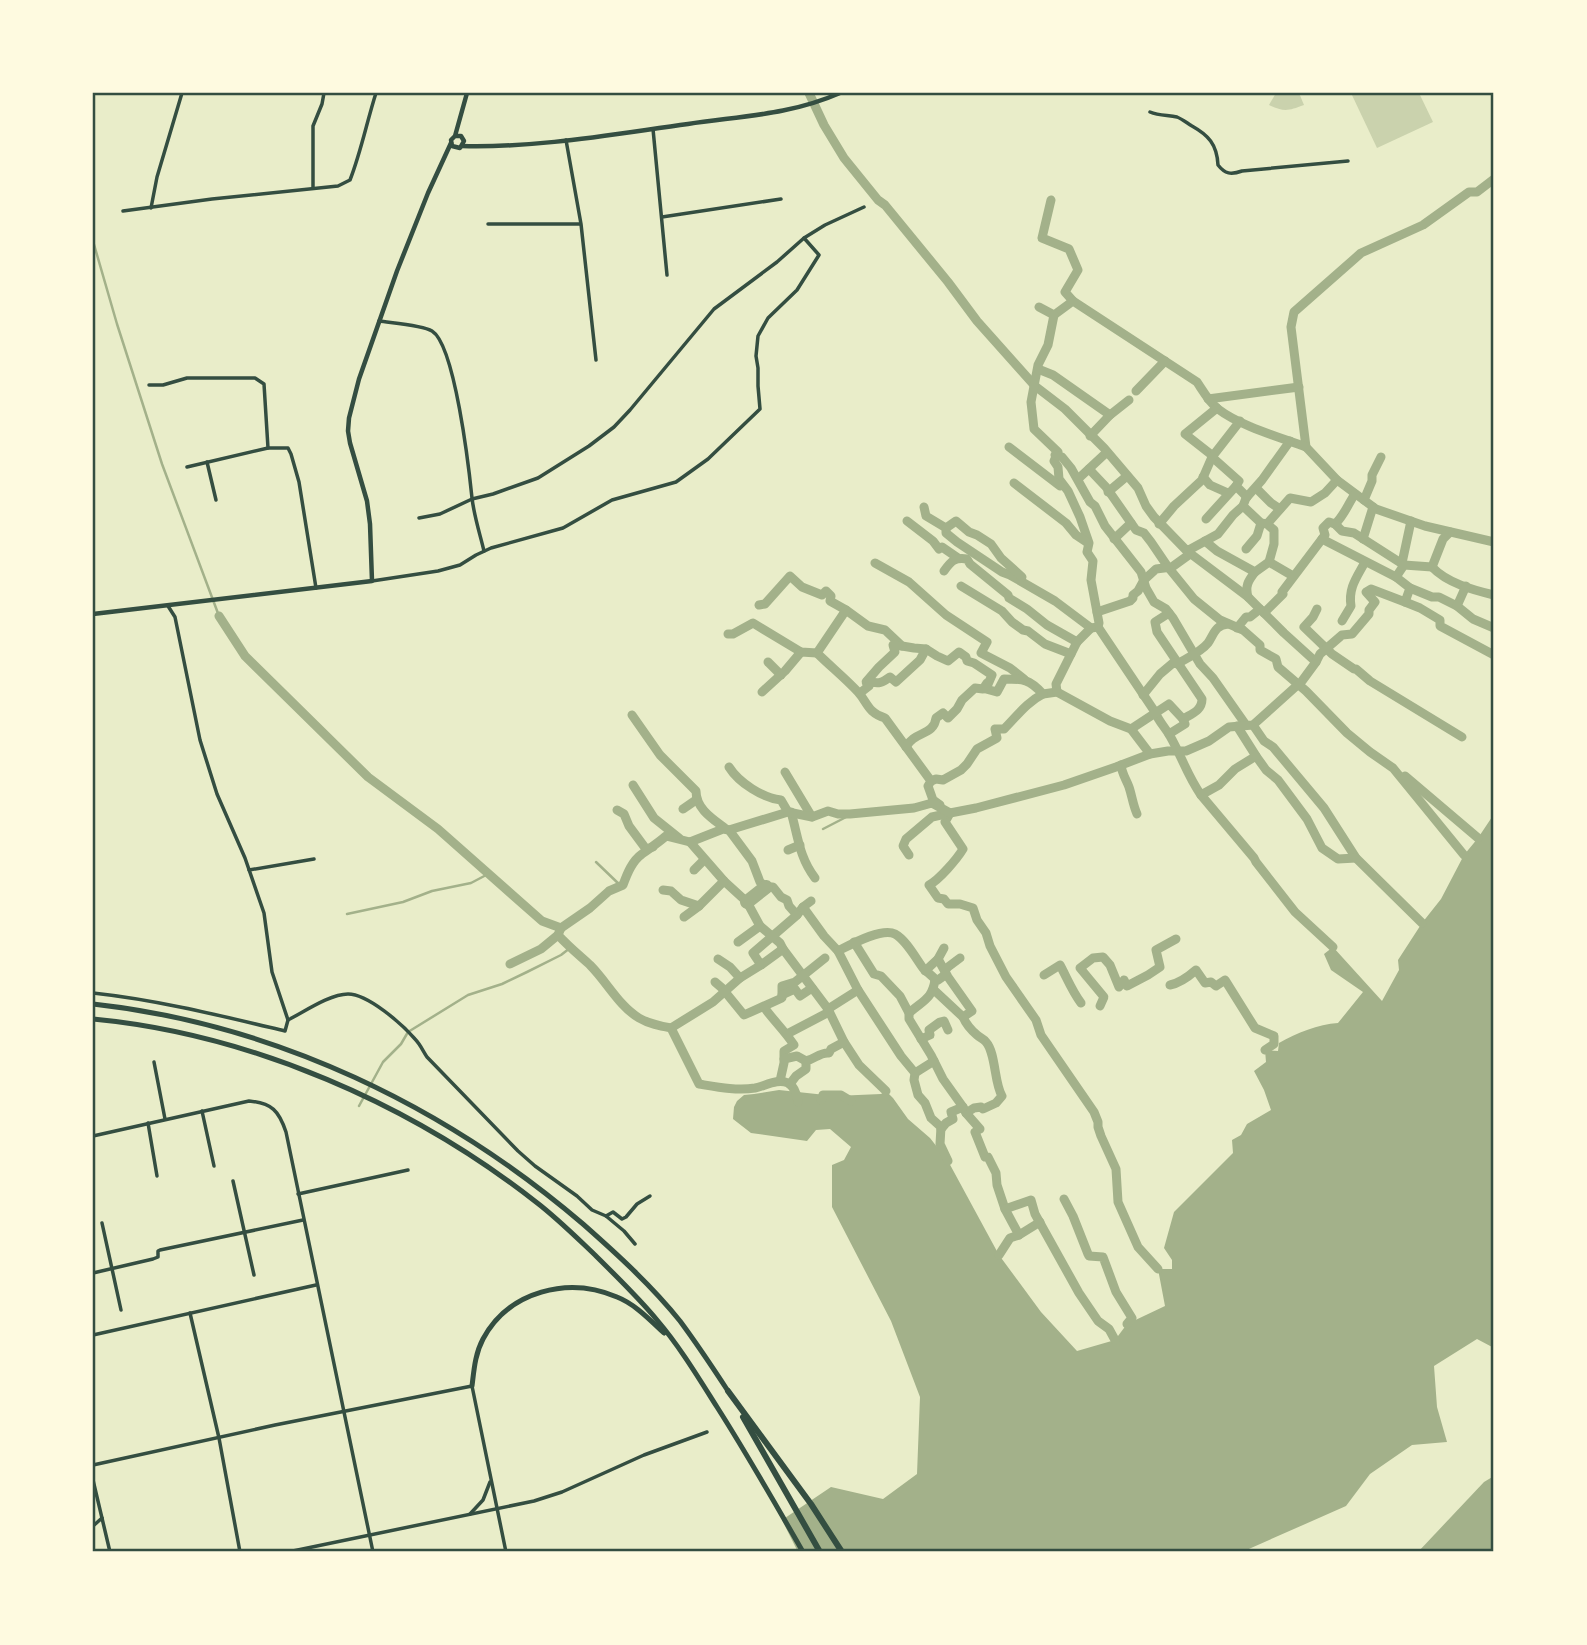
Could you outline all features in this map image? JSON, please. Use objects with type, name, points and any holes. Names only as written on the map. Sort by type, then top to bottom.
[{"type":"highway","points":[[728,1391],[820,1552]]},
{"type":"highway","points":[[728,1391],[811,1504],[842,1552]]},
{"type":"main road","points":[[93,1004],[186,1020],[302,1055],[403,1100],[461,1135],[511,1168],[604,1243],[679,1320],[728,1391]]},
{"type":"main road","points":[[93,1019],[122,1022],[214,1041],[331,1081],[398,1112],[438,1135],[537,1203],[634,1293],[677,1345],[803,1552]]},
{"type":"main road","points":[[472,1386],[474,1364],[482,1340],[498,1318],[525,1297],[556,1287],[588,1288],[620,1298],[641,1312],[677,1345]]},
{"type":"street","points":[[151,208],[157,177],[182,93]]},
{"type":"street","points":[[313,188],[313,126],[324,93]]},
{"type":"street","points":[[123,211],[338,186],[350,180],[376,93]]},
{"type":"street","points":[[372,581],[367,501],[348,431],[349,418],[359,379],[397,271],[428,193],[455,136],[467,93]]},
{"type":"street","points":[[451,143],[458,148],[489,146],[653,129],[800,108],[840,93]]},
{"type":"street","points":[[1150,112],[1178,117],[1206,135],[1212,143],[1218,164],[1225,172],[1233,175],[1242,171],[1348,161]]},
{"type":"street","points":[[653,129],[667,275]]},
{"type":"street","points":[[455,136],[463,138],[463,146]]},
{"type":"street","points":[[566,140],[581,224],[596,360]]},
{"type":"street","points":[[662,216],[782,199]]},
{"type":"street","points":[[419,518],[440,514],[472,499],[538,478],[614,427],[647,392],[714,309],[777,262],[804,238],[864,207]]},
{"type":"street","points":[[488,224],[581,224]]},
{"type":"street","points":[[93,614],[372,581],[446,569],[503,544],[563,528],[611,500],[676,482],[708,459],[760,409],[756,356],[758,336],[768,318],[797,290],[819,255],[804,238]]},
{"type":"street","points":[[379,321],[432,331],[444,346],[455,387],[472,499],[484,551]]},
{"type":"street","points":[[149,385],[163,385],[187,378],[255,378],[264,384],[268,448]]},
{"type":"street","points":[[187,467],[268,448],[288,448],[299,482],[316,588]]},
{"type":"street","points":[[207,462],[216,500]]},
{"type":"street","points":[[93,993],[169,1004],[285,1031],[288,1020],[272,972],[264,913],[217,794],[200,740],[175,617],[168,607]]},
{"type":"street","points":[[249,870],[314,859]]},
{"type":"street","points":[[288,1020],[330,999],[348,994],[372,1003],[406,1028],[427,1057],[518,1151],[592,1210],[606,1216],[635,1244]]},
{"type":"street","points":[[154,1062],[165,1119]]},
{"type":"street","points":[[93,1136],[249,1101],[267,1104],[281,1118],[373,1552]]},
{"type":"street","points":[[202,1111],[214,1166]]},
{"type":"street","points":[[148,1123],[157,1175]]},
{"type":"street","points":[[298,1194],[408,1170]]},
{"type":"street","points":[[233,1181],[254,1275]]},
{"type":"street","points":[[606,1216],[613,1212],[622,1219],[650,1196]]},
{"type":"street","points":[[93,1273],[153,1259],[158,1257],[160,1250],[304,1220]]},
{"type":"street","points":[[103,1223],[121,1310]]},
{"type":"street","points":[[93,1335],[317,1285]]},
{"type":"street","points":[[190,1313],[219,1438],[240,1552]]},
{"type":"street","points":[[93,1465],[472,1386],[506,1552]]},
{"type":"street","points":[[288,1552],[534,1501],[562,1492],[643,1455],[707,1432]]},
{"type":"street","points":[[469,1515],[483,1500],[491,1479]]},
{"type":"street","points":[[93,1480],[110,1552]]},
{"type":"street","points":[[93,1525],[102,1518]]},
{"type":"shaded area","points":[[1276,93],[1299,93],[1304,105],[1286,110],[1269,105]]},
{"type":"shaded area","points":[[1351,93],[1419,93],[1433,122],[1377,148]]},
{"type":"shaded area","points":[[1494,814],[1494,1348],[1477,1339],[1434,1366],[1437,1407],[1447,1442],[1412,1445],[1370,1474],[1346,1506],[1242,1552],[798,1552],[782,1520],[831,1487],[883,1499],[917,1474],[920,1397],[891,1321],[832,1207],[832,1165],[844,1160],[851,1147],[830,1129],[816,1130],[807,1141],[751,1133],[733,1119],[737,1101],[744,1095],[779,1090],[835,1096],[881,1094],[886,1091],[948,1161],[999,1255],[1041,1312],[1077,1351],[1115,1340],[1127,1324],[1165,1306],[1158,1269],[1172,1269],[1172,1260],[1164,1248],[1174,1212],[1233,1153],[1232,1140],[1241,1135],[1247,1124],[1271,1110],[1254,1071],[1266,1062],[1265,1050],[1278,1051],[1279,1043],[1293,1036],[1315,1027],[1338,1023],[1363,992],[1331,970],[1324,954],[1333,947],[1382,1001],[1399,970],[1398,960],[1441,899],[1464,855]]},
{"type":"shaded area","points":[[1494,1476],[1494,1552],[1418,1552],[1484,1482]]},
{"type":"waterway","points":[[809,93],[844,158],[948,282],[977,321],[1035,386],[1065,409],[1104,448],[1138,488],[1154,517],[1187,551],[1218,534],[1243,506]]},
{"type":"waterway","points":[[1494,179],[1477,192],[1469,192],[1423,225],[1361,253],[1294,312],[1291,327],[1306,447],[1337,480],[1376,509],[1425,526],[1494,542]]},
{"type":"waterway","points":[[1051,200],[1042,238],[1069,249],[1078,270],[1065,292],[1073,301]]},
{"type":"waterway","points":[[93,241],[162,464],[219,616]]},
{"type":"waterway","points":[[1039,307],[1054,315],[1073,301],[1197,382],[1212,403],[1227,415],[1260,431],[1306,447]]},
{"type":"waterway","points":[[1054,315],[1048,345],[1038,365],[1031,402],[1034,429],[1058,452],[1054,461],[1058,467],[1059,479],[1068,491],[1089,543],[1087,552],[1093,561],[1091,580],[1098,627],[1168,733],[1201,795],[1295,912],[1333,947]]},
{"type":"waterway","points":[[1136,391],[1165,361]]},
{"type":"waterway","points":[[1038,369],[1053,375],[1110,415]]},
{"type":"waterway","points":[[1208,399],[1299,387]]},
{"type":"waterway","points":[[1090,436],[1129,400]]},
{"type":"waterway","points":[[1213,456],[1185,434],[1217,408]]},
{"type":"waterway","points":[[1159,524],[1202,480],[1212,457],[1240,421]]},
{"type":"waterway","points":[[1269,562],[1274,544],[1274,530],[1261,523],[1243,506],[1246,498],[1290,441]]},
{"type":"waterway","points":[[1009,447],[1060,486]]},
{"type":"waterway","points":[[1078,479],[1107,452]]},
{"type":"waterway","points":[[1055,455],[1062,457],[1071,468],[1105,526],[1141,572],[1154,602],[1166,609],[1173,618],[1200,664],[1246,725]]},
{"type":"waterway","points":[[1212,457],[1239,481],[1236,486],[1247,497]]},
{"type":"waterway","points":[[1364,500],[1381,457]]},
{"type":"waterway","points":[[1089,469],[1106,487],[1136,530],[1144,533],[1194,599],[1220,620],[1243,630],[1260,645],[1260,650],[1276,659],[1278,667],[1347,733],[1393,768],[1464,855]]},
{"type":"waterway","points":[[1108,492],[1127,476]]},
{"type":"waterway","points":[[1203,477],[1210,485],[1228,493]]},
{"type":"waterway","points":[[1267,524],[1290,498],[1311,502],[1325,493],[1337,480]]},
{"type":"waterway","points":[[1014,483],[1088,543]]},
{"type":"waterway","points":[[1206,519],[1236,486]]},
{"type":"waterway","points":[[1256,488],[1280,509]]},
{"type":"waterway","points":[[1322,539],[1325,535],[1323,528],[1329,522],[1335,524],[1338,521],[1355,494]]},
{"type":"waterway","points":[[924,507],[926,516],[946,528],[946,533],[957,542],[1002,572],[1055,601],[1091,628],[1098,627]]},
{"type":"waterway","points":[[1363,539],[1373,507]]},
{"type":"waterway","points":[[907,521],[939,549],[942,547],[958,558]]},
{"type":"waterway","points":[[946,528],[956,521],[991,544],[1001,558],[1022,577]]},
{"type":"waterway","points":[[1402,563],[1411,521]]},
{"type":"waterway","points":[[1114,539],[1131,523]]},
{"type":"waterway","points":[[1246,549],[1257,536],[1261,523]]},
{"type":"waterway","points":[[1335,524],[1342,531],[1354,533],[1404,565]]},
{"type":"waterway","points":[[561,928],[609,891],[623,885],[635,860],[666,836],[690,842],[723,829],[729,830],[788,812],[812,817],[828,811],[850,814],[914,808],[932,803],[950,813],[1064,785],[1150,754],[1186,751],[1209,741],[1229,727],[1253,725],[1302,681],[1320,654],[1342,635],[1352,634],[1369,614],[1375,602],[1366,592],[1371,589],[1405,602],[1410,588],[1396,577],[1404,565],[1432,567],[1443,539],[1450,532]]},
{"type":"waterway","points":[[1264,613],[1283,594],[1322,539],[1396,577]]},
{"type":"waterway","points":[[1205,541],[1217,551],[1255,572],[1269,562],[1293,576]]},
{"type":"waterway","points":[[1187,551],[1248,597],[1316,662]]},
{"type":"waterway","points":[[1097,612],[1130,601],[1144,580],[1156,569],[1172,567],[1190,554]]},
{"type":"waterway","points":[[944,571],[954,561],[967,559],[1009,598],[1077,642],[1091,628]]},
{"type":"waterway","points":[[1342,621],[1351,606],[1352,588],[1365,562]]},
{"type":"waterway","points":[[875,563],[909,582],[946,615],[987,642],[981,653],[1010,668],[1024,679]]},
{"type":"waterway","points":[[1432,567],[1453,582],[1494,595]]},
{"type":"waterway","points":[[1248,597],[1248,584],[1255,572]]},
{"type":"waterway","points":[[759,605],[765,604],[790,576],[802,587],[822,595],[826,591],[831,596],[830,601],[868,626],[885,630],[902,646],[926,649],[948,661],[959,652],[967,661],[992,675],[986,689],[997,692],[1004,679],[1017,679],[1034,685],[1043,694],[1057,692],[1110,721],[1131,729],[1150,754]]},
{"type":"waterway","points":[[961,586],[1002,611],[1012,622],[1045,644],[1071,654],[1077,642]]},
{"type":"waterway","points":[[1457,606],[1466,586]]},
{"type":"waterway","points":[[1410,588],[1439,597],[1457,606],[1473,619],[1494,628]]},
{"type":"waterway","points":[[1405,602],[1440,620],[1440,626],[1494,655]]},
{"type":"waterway","points":[[1237,628],[1246,617],[1260,609]]},
{"type":"waterway","points":[[1317,609],[1304,627],[1332,654],[1370,681],[1462,737]]},
{"type":"waterway","points":[[846,610],[817,653],[858,692],[871,710],[885,718],[931,781],[928,786],[933,800],[940,805]]},
{"type":"waterway","points":[[1169,613],[1155,622],[1157,632],[1202,699],[1198,709],[1183,719],[1185,724],[1169,734]]},
{"type":"waterway","points":[[219,616],[245,656],[368,777],[438,829],[542,921],[561,928],[558,935],[590,965],[632,1013],[647,1022],[671,1028],[699,1084],[741,1089],[784,1082],[794,1089],[798,1102]]},
{"type":"waterway","points":[[728,634],[753,623],[801,652],[817,653]]},
{"type":"waterway","points":[[1143,695],[1173,663],[1177,664],[1198,652],[1218,628],[1228,624]]},
{"type":"waterway","points":[[867,684],[879,667],[895,652],[893,645],[902,646]]},
{"type":"waterway","points":[[860,693],[869,686],[870,681],[876,683],[890,677],[896,682],[920,660],[926,649]]},
{"type":"waterway","points":[[762,692],[801,652]]},
{"type":"waterway","points":[[1057,692],[1056,684],[1071,654]]},
{"type":"waterway","points":[[768,662],[781,675]]},
{"type":"waterway","points":[[906,747],[914,738],[932,728],[936,718],[943,713],[948,718],[975,688],[983,689],[987,683]]},
{"type":"waterway","points":[[931,781],[943,780],[961,770],[977,749],[997,738],[995,729],[1004,729],[1027,705],[1043,694]]},
{"type":"waterway","points":[[1131,729],[1169,704],[1183,719]]},
{"type":"waterway","points":[[632,715],[660,755],[696,791],[702,808],[726,829]]},
{"type":"waterway","points":[[1253,725],[1324,808],[1356,858],[1422,923]]},
{"type":"waterway","points":[[1237,726],[1266,770],[1278,780],[1307,819],[1322,848],[1338,859],[1356,858]]},
{"type":"waterway","points":[[1201,795],[1219,785],[1235,769],[1256,756]]},
{"type":"waterway","points":[[1121,765],[1137,814]]},
{"type":"waterway","points":[[729,767],[752,789],[781,800],[788,812]]},
{"type":"waterway","points":[[785,772],[812,817]]},
{"type":"waterway","points":[[1405,776],[1478,838]]},
{"type":"waterway","points":[[633,785],[654,818],[679,838]]},
{"type":"waterway","points":[[683,809],[696,800]]},
{"type":"waterway","points":[[617,810],[624,814],[629,826],[646,849],[653,847]]},
{"type":"waterway","points":[[791,812],[802,854],[815,878]]},
{"type":"waterway","points":[[950,813],[945,822],[963,849],[948,869],[929,885],[938,898],[944,899],[948,904],[973,908],[1006,977],[1036,1020],[1041,1035],[1094,1112],[1101,1136],[1116,1169],[1118,1202],[1138,1247],[1158,1269]]},
{"type":"waterway","points":[[909,855],[903,846],[906,839],[932,817],[950,813]]},
{"type":"waterway","points":[[823,829],[852,814]]},
{"type":"waterway","points":[[729,830],[752,861],[760,882],[766,887],[773,887],[787,900],[797,915],[811,901]]},
{"type":"waterway","points":[[690,842],[724,881],[747,902],[760,926],[780,943],[828,1009],[859,1065],[886,1091]]},
{"type":"waterway","points":[[788,850],[800,845]]},
{"type":"waterway","points":[[694,870],[704,860]]},
{"type":"waterway","points":[[596,862],[621,886]]},
{"type":"waterway","points":[[347,914],[471,883],[490,873]]},
{"type":"waterway","points":[[663,890],[671,891],[681,900],[699,906],[724,881]]},
{"type":"waterway","points":[[747,902],[766,887]]},
{"type":"waterway","points":[[684,917],[699,906]]},
{"type":"waterway","points":[[803,907],[838,951],[858,990],[915,1073],[918,1095],[925,1103],[931,1118],[941,1127],[940,1144],[948,1161]]},
{"type":"waterway","points":[[761,965],[753,953],[797,915]]},
{"type":"waterway","points":[[738,942],[760,926]]},
{"type":"waterway","points":[[838,951],[874,935],[889,932],[903,940],[923,968],[935,979]]},
{"type":"waterway","points":[[510,964],[541,949],[558,935]]},
{"type":"waterway","points":[[1100,1006],[1104,997],[1080,968],[1093,958],[1103,957],[1110,965],[1119,987],[1124,980],[1127,986],[1160,967],[1156,950],[1176,939]]},
{"type":"waterway","points":[[854,942],[874,974],[881,976],[900,996],[909,1013],[909,1019],[943,1079],[980,1129],[975,1132],[985,1157],[988,1157],[996,1173],[1005,1209],[1019,1235]]},
{"type":"waterway","points":[[359,1106],[383,1062],[401,1044],[408,1032],[468,995],[502,984],[570,948]]},
{"type":"waterway","points":[[925,971],[938,959],[944,948]]},
{"type":"waterway","points":[[671,1028],[713,1002],[740,978],[783,949]]},
{"type":"waterway","points":[[715,982],[744,1015],[782,998],[782,986],[795,982],[825,958]]},
{"type":"waterway","points":[[909,1013],[929,995],[935,979],[945,975],[945,970],[960,958]]},
{"type":"waterway","points":[[718,959],[740,978]]},
{"type":"waterway","points":[[938,959],[972,1011],[963,1017]]},
{"type":"waterway","points":[[1044,975],[1060,965],[1081,1003]]},
{"type":"waterway","points":[[1170,985],[1196,970],[1205,983],[1211,982],[1216,986],[1225,980],[1255,1028],[1274,1036],[1274,1044],[1265,1050]]},
{"type":"waterway","points":[[782,995],[795,989],[800,996],[812,988]]},
{"type":"waterway","points":[[828,1009],[858,990]]},
{"type":"waterway","points":[[934,990],[963,1017],[992,1053],[1002,1096],[996,1103],[983,1109],[974,1108],[966,1113]]},
{"type":"waterway","points":[[764,1007],[794,1045],[784,1051],[780,1081]]},
{"type":"waterway","points":[[787,1034],[829,1012]]},
{"type":"waterway","points":[[921,1039],[930,1035],[929,1030],[940,1022],[944,1021],[948,1030]]},
{"type":"waterway","points":[[790,1084],[806,1069],[806,1061],[829,1053],[844,1042]]},
{"type":"waterway","points":[[784,1059],[797,1056],[806,1061]]},
{"type":"waterway","points":[[915,1073],[934,1061]]},
{"type":"waterway","points":[[821,1100],[823,1095],[841,1095],[851,1101]]},
{"type":"waterway","points":[[941,1129],[953,1119],[951,1112],[963,1107]]},
{"type":"waterway","points":[[1064,1199],[1089,1256],[1103,1257],[1116,1292],[1132,1318],[1127,1324]]},
{"type":"waterway","points":[[1005,1209],[1031,1200],[1035,1214],[1079,1293],[1115,1340]]},
{"type":"waterway","points":[[999,1255],[1010,1238],[1040,1222]]}]
